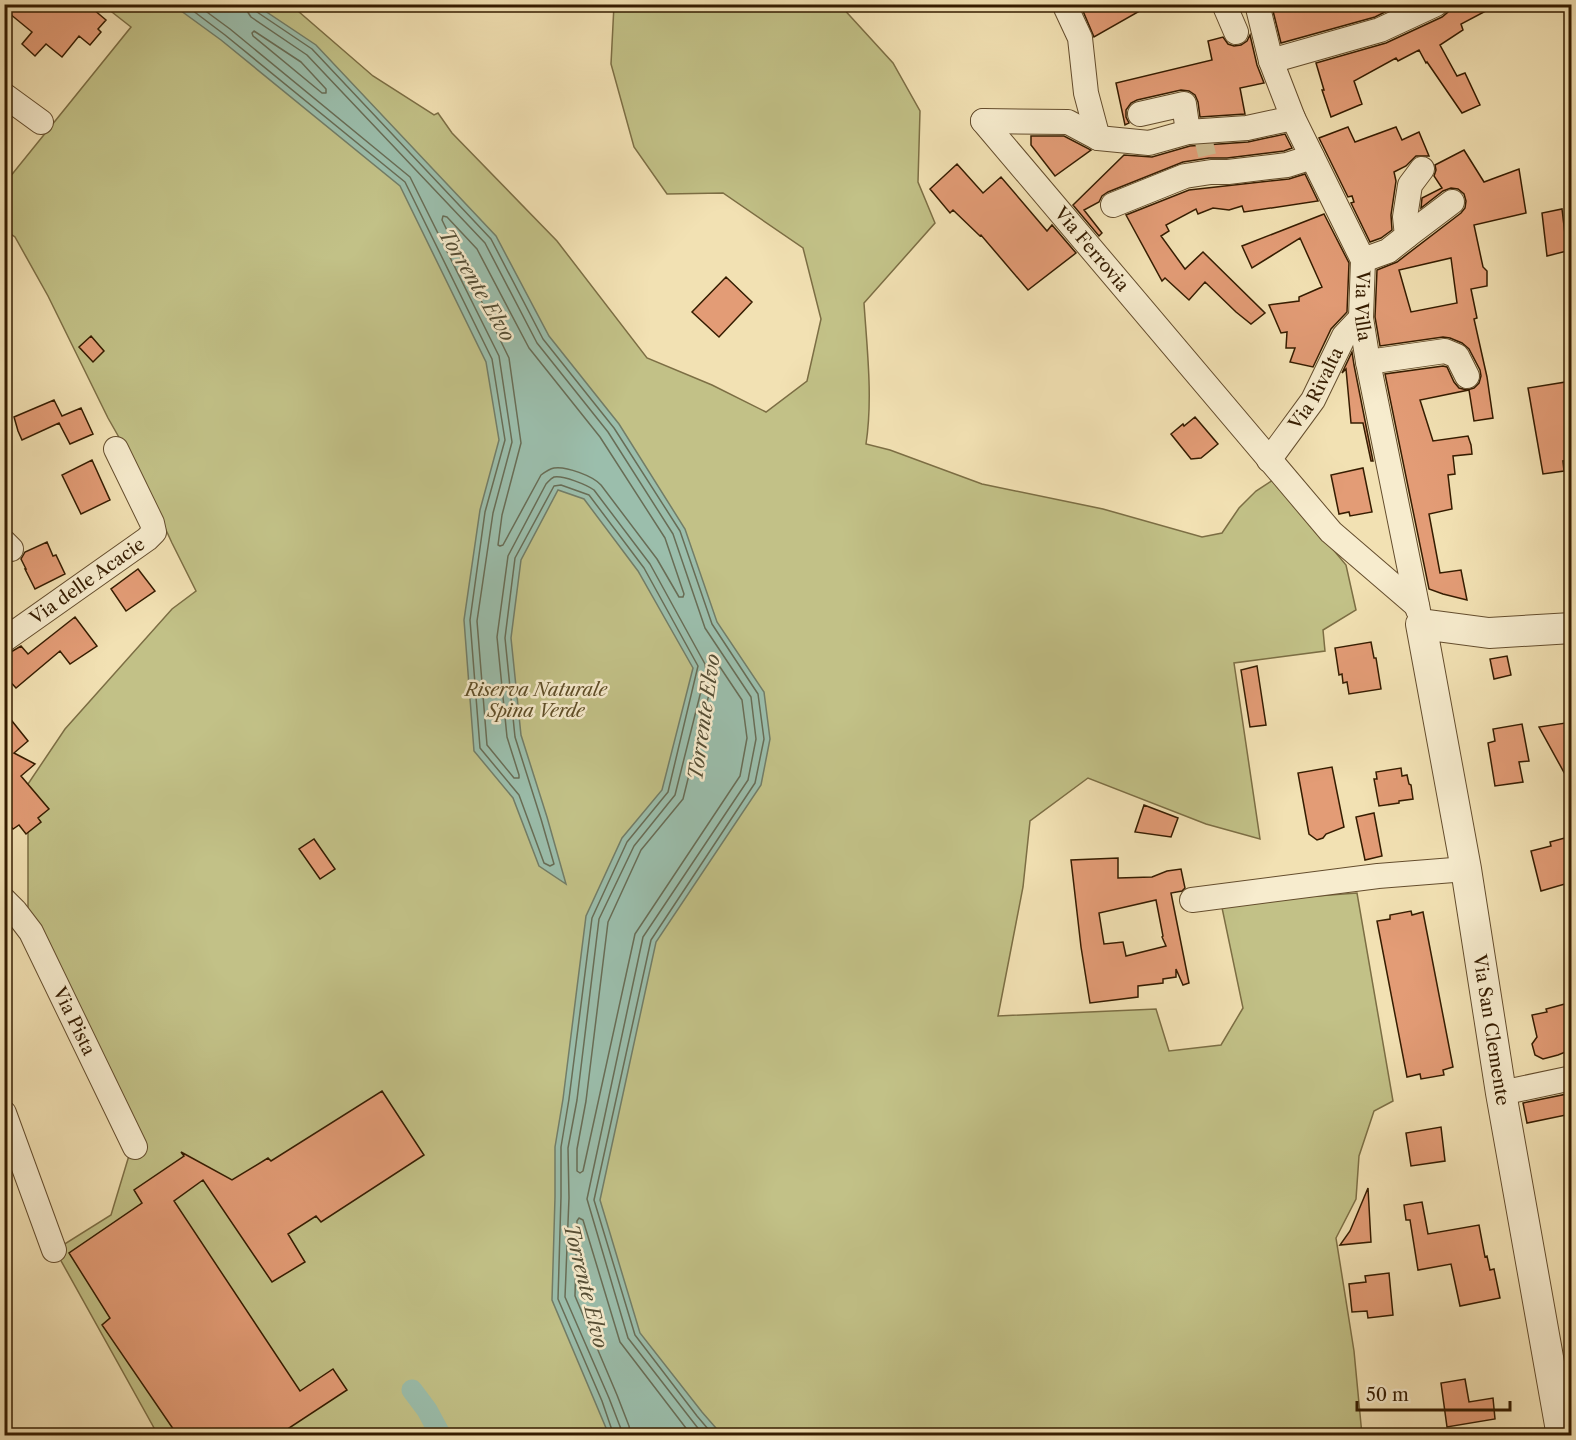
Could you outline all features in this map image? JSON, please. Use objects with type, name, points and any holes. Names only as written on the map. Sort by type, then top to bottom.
[{"type":"street","points":[[1224,4],[1236,32]]},
{"type":"street","name":"Via Villa","points":[[1257,4],[1271,61],[1293,117],[1363,260],[1360,318],[1419,615]]},
{"type":"street","points":[[1271,61],[1380,30],[1436,4]]},
{"type":"street","points":[[1066,8],[1080,38],[1086,93],[1098,138]]},
{"type":"street","points":[[4,95],[41,122]]},
{"type":"street","points":[[1140,114],[1184,104],[1188,132]]},
{"type":"street","name":"Via Ferrovia","points":[[1293,117],[1247,128],[1188,132],[1149,143],[1098,138],[1068,122],[983,121],[1331,532],[1419,615]]},
{"type":"street","points":[[1113,205],[1185,176],[1287,165],[1312,156]]},
{"type":"street","points":[[1407,236],[1405,217],[1410,185],[1422,169]]},
{"type":"street","points":[[1363,260],[1388,251],[1452,202]]},
{"type":"street","name":"Via Rivalta","points":[[1269,460],[1313,400],[1344,336],[1360,318]]},
{"type":"street","points":[[1368,362],[1445,351],[1457,356],[1467,376]]},
{"type":"street","name":"Via delle Acacie","points":[[4,640],[154,532],[116,448]]},
{"type":"street","points":[[1419,615],[1489,633],[1572,628]]},
{"type":"street","name":"Via San Clemente","points":[[1419,615],[1466,869],[1501,1093],[1562,1436]]},
{"type":"street","points":[[1192,900],[1378,876],[1466,869]]},
{"type":"street","name":"Via Pista","points":[[4,900],[31,932],[135,1147]]},
{"type":"street","points":[[1501,1093],[1572,1078]]},
{"type":"street","points":[[4,1113],[54,1250]]},
{"type":"green space","name":"Riserva Naturale Spina Verde","points":[[103,5],[291,5],[373,76],[434,115],[438,113],[452,133],[557,241],[647,358],[712,385],[766,412],[807,381],[821,319],[803,248],[723,193],[667,194],[634,147],[611,64],[614,5],[840,5],[893,63],[920,111],[918,182],[935,223],[864,303],[869,391],[866,444],[890,450],[982,484],[1103,509],[1202,537],[1222,533],[1239,508],[1256,491],[1273,480],[1307,518],[1346,565],[1356,610],[1323,630],[1325,651],[1234,663],[1260,839],[1206,824],[1088,778],[1030,821],[1023,887],[998,1016],[1156,1009],[1169,1051],[1221,1045],[1243,1008],[1221,903],[1357,893],[1393,1101],[1374,1111],[1359,1156],[1356,1199],[1336,1238],[1354,1351],[1362,1435],[158,1435],[55,1250],[111,1215],[134,1139],[28,914],[28,784],[65,729],[172,609],[196,591],[141,476],[108,418],[48,296],[15,237],[5,230],[5,183],[131,27]]},
{"type":"water","name":"Torrente Elvo","points":[[173,5],[256,5],[316,45],[496,236],[549,336],[619,424],[685,529],[717,622],[764,692],[770,739],[761,785],[656,942],[600,1200],[640,1333],[722,1435],[609,1435],[552,1300],[555,1147],[586,916],[622,838],[662,790],[693,668],[638,571],[584,499],[558,490],[521,560],[511,638],[521,735],[566,884],[539,866],[513,798],[474,751],[464,620],[480,510],[499,440],[486,362],[400,186],[221,40]]},
{"type":"building","points":[[4,4],[87,4],[106,20],[98,29],[101,32],[90,45],[79,36],[62,57],[46,44],[35,56],[22,44],[32,32],[4,9]]},
{"type":"building","points":[[1080,4],[1152,4],[1094,37]]},
{"type":"building","points":[[1295,4],[1401,4],[1375,17],[1281,43],[1273,11]]},
{"type":"building","points":[[1450,4],[1499,4],[1461,24],[1463,30],[1440,45],[1457,76],[1465,73],[1480,105],[1462,113],[1419,50],[1398,61],[1396,58],[1354,81],[1362,104],[1331,117],[1316,63],[1386,43],[1442,17],[1448,12]]},
{"type":"building","points":[[1250,35],[1264,83],[1240,88],[1245,114],[1200,117],[1195,95],[1181,90],[1131,103],[1126,110],[1129,123],[1125,125],[1116,83],[1212,60],[1208,41],[1223,37],[1228,44],[1241,45]]},
{"type":"building","points":[[1348,127],[1355,142],[1396,127],[1402,140],[1419,132],[1429,156],[1416,156],[1406,166],[1394,172],[1396,181],[1391,215],[1392,230],[1370,242],[1351,203],[1354,202],[1352,196],[1348,197],[1319,138]]},
{"type":"building","points":[[1285,134],[1292,148],[1284,151],[1183,162],[1108,192],[1099,202],[1084,210],[1102,233],[1099,236],[1073,205],[1124,155],[1152,157],[1190,146],[1248,142]]},
{"type":"building","points":[[1031,136],[1064,136],[1091,150],[1055,176],[1031,145]]},
{"type":"building","points":[[1464,150],[1484,182],[1519,169],[1526,213],[1474,225],[1483,267],[1487,271],[1487,286],[1471,289],[1477,318],[1474,319],[1487,377],[1493,418],[1474,421],[1469,390],[1420,400],[1433,441],[1468,436],[1471,445],[1472,454],[1453,456],[1455,474],[1448,475],[1452,509],[1429,514],[1440,573],[1461,570],[1467,600],[1429,589],[1385,374],[1443,366],[1447,367],[1459,388],[1467,390],[1479,383],[1480,370],[1469,349],[1450,338],[1380,346],[1375,317],[1377,270],[1397,262],[1465,208],[1464,194],[1458,189],[1451,188],[1443,191],[1421,208],[1422,198],[1442,188],[1434,176],[1435,165]],"holes":[[[1451,258],[1457,303],[1411,312],[1399,270]]]},
{"type":"building","points":[[957,164],[983,193],[1001,177],[1047,231],[1052,225],[1076,253],[1028,290],[981,235],[953,210],[950,213],[930,189]]},
{"type":"building","points":[[1305,174],[1318,201],[1244,212],[1242,206],[1229,210],[1213,208],[1198,214],[1196,209],[1166,225],[1169,231],[1161,236],[1185,269],[1203,252],[1265,313],[1251,324],[1205,282],[1189,300],[1165,278],[1162,281],[1126,215],[1189,190],[1289,179]]},
{"type":"building","points":[[1562,209],[1567,251],[1547,256],[1542,213]]},
{"type":"building","points":[[1324,214],[1349,263],[1347,312],[1331,329],[1313,367],[1290,362],[1295,348],[1286,348],[1287,332],[1281,333],[1269,305],[1299,301],[1299,297],[1322,287],[1300,238],[1252,268],[1242,246]]},
{"type":"building","points":[[726,277],[752,302],[719,337],[692,312]]},
{"type":"building","points":[[91,336],[104,351],[93,362],[79,347]]},
{"type":"building","points":[[1352,352],[1373,461],[1371,461],[1363,423],[1351,423],[1346,369],[1342,373]]},
{"type":"building","points":[[1572,381],[1572,428],[1565,429],[1570,460],[1563,461],[1564,471],[1543,474],[1528,388]]},
{"type":"building","points":[[54,400],[62,416],[81,408],[93,434],[70,444],[59,423],[22,440],[14,417]]},
{"type":"building","points":[[1195,417],[1218,444],[1201,458],[1191,459],[1171,434]]},
{"type":"building","points":[[92,460],[110,500],[81,514],[62,475]]},
{"type":"building","points":[[1363,468],[1372,512],[1350,516],[1349,512],[1339,514],[1331,475]]},
{"type":"building","points":[[47,542],[65,574],[35,589],[21,559],[25,552]]},
{"type":"building","points":[[138,569],[155,591],[126,611],[111,589]]},
{"type":"building","points":[[75,617],[97,646],[70,664],[60,651],[16,688],[4,675],[4,656],[21,646],[28,654]]},
{"type":"building","points":[[1371,642],[1381,689],[1349,694],[1347,682],[1343,683],[1342,674],[1339,675],[1335,648]]},
{"type":"building","points":[[1507,656],[1511,675],[1494,679],[1490,659]]},
{"type":"building","points":[[1257,666],[1266,725],[1250,727],[1241,670]]},
{"type":"building","points":[[4,711],[28,741],[14,753],[35,764],[21,776],[49,809],[38,818],[41,822],[26,834],[19,825],[13,829],[4,819]]},
{"type":"building","points":[[1572,722],[1572,787],[1539,727]]},
{"type":"building","points":[[1522,724],[1529,761],[1519,762],[1523,782],[1495,786],[1488,743],[1495,741],[1493,729]]},
{"type":"building","points":[[1332,767],[1344,827],[1317,840],[1309,834],[1298,773]]},
{"type":"building","points":[[1401,768],[1402,776],[1407,775],[1411,785],[1413,799],[1379,806],[1374,779],[1377,779],[1376,772]]},
{"type":"building","points":[[1144,805],[1178,818],[1171,837],[1135,832]]},
{"type":"building","points":[[1374,813],[1382,856],[1365,860],[1356,817]]},
{"type":"building","points":[[1572,836],[1572,882],[1541,891],[1531,851],[1551,846],[1550,842]]},
{"type":"building","points":[[314,839],[335,869],[320,879],[299,849]]},
{"type":"building","points":[[1118,858],[1118,878],[1152,877],[1181,869],[1185,888],[1182,891],[1171,893],[1189,983],[1183,985],[1176,969],[1176,977],[1163,979],[1163,983],[1138,986],[1138,997],[1090,1003],[1071,860]],"holes":[[[1156,900],[1166,946],[1126,956],[1123,942],[1104,944],[1099,913]]]},
{"type":"building","points":[[1411,911],[1412,915],[1423,912],[1453,1067],[1443,1070],[1444,1075],[1421,1079],[1420,1074],[1407,1077],[1377,921],[1390,919],[1390,915]]},
{"type":"building","points":[[1572,1002],[1572,1046],[1568,1051],[1543,1059],[1535,1055],[1532,1044],[1537,1037],[1532,1015]]},
{"type":"building","points":[[382,1091],[424,1155],[321,1222],[316,1216],[288,1234],[305,1262],[272,1282],[203,1180],[174,1201],[300,1391],[333,1369],[347,1390],[277,1436],[178,1436],[102,1325],[110,1318],[69,1253],[142,1203],[134,1190],[184,1156],[181,1152],[232,1180],[268,1158],[271,1161]]},
{"type":"building","points":[[1567,1094],[1571,1114],[1527,1123],[1523,1103]]},
{"type":"building","points":[[1441,1127],[1445,1161],[1411,1166],[1406,1133]]},
{"type":"building","points":[[1368,1188],[1371,1242],[1340,1245],[1350,1231]]},
{"type":"building","points":[[1422,1202],[1428,1234],[1479,1225],[1485,1257],[1487,1256],[1490,1270],[1494,1269],[1500,1298],[1460,1306],[1451,1264],[1418,1270],[1410,1220],[1406,1220],[1404,1205]]},
{"type":"building","points":[[1389,1273],[1393,1315],[1368,1318],[1367,1311],[1352,1312],[1349,1284],[1366,1282],[1365,1276]]},
{"type":"building","points":[[1465,1379],[1469,1402],[1493,1398],[1495,1419],[1447,1427],[1441,1383]]},
{"type":"waterway","points":[[412,1390],[427,1410],[441,1436]]},
{"type":"tunnel","points":[[1203,138],[1209,163]]}]
